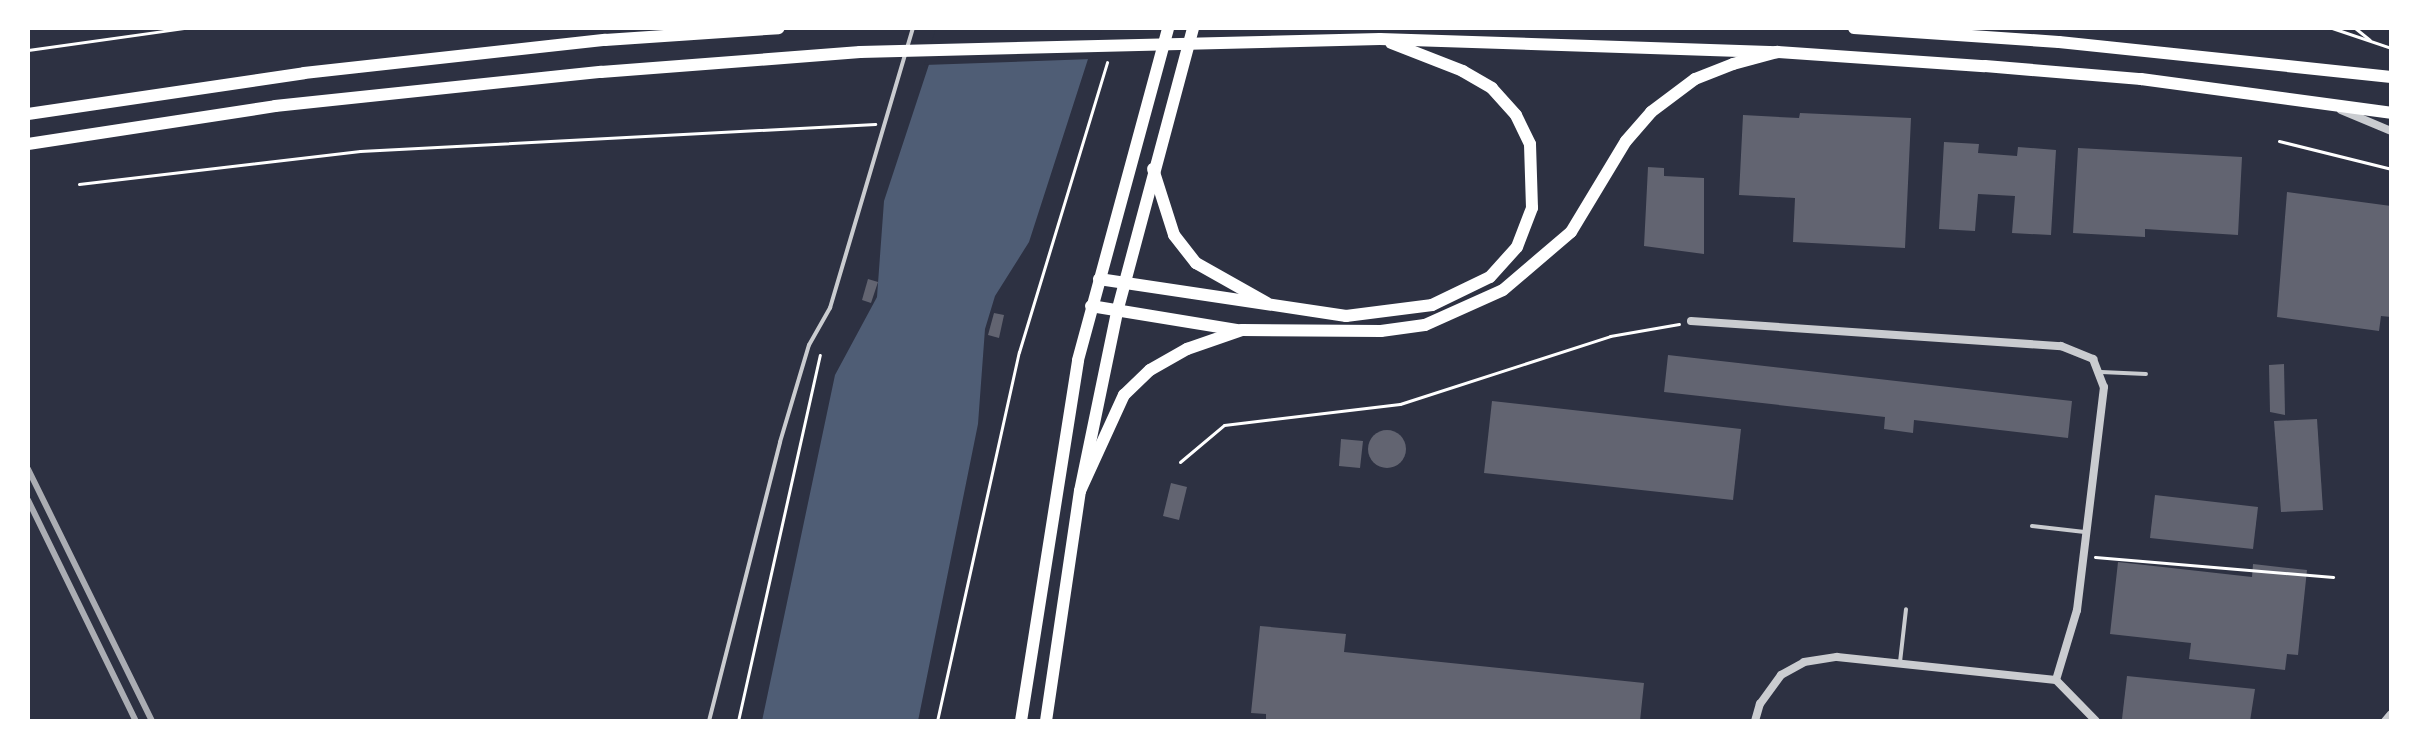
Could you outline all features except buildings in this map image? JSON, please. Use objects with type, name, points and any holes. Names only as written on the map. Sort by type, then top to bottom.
[{"type":"main road","points":[[28,114],[304,73],[605,40],[779,28]]},
{"type":"main road","points":[[1021,721],[1055,478],[1091,306],[1168,28]]},
{"type":"main road","points":[[1046,721],[1080,491],[1123,282],[1193,28]]},
{"type":"main road","points":[[1854,28],[2075,44],[2391,77]]},
{"type":"main road","points":[[28,144],[275,106],[601,72],[860,52],[1241,39],[1380,39],[1777,52],[2141,79],[2391,113]]},
{"type":"main road","points":[[1099,279],[1346,316],[1432,305],[1490,277],[1517,247],[1527,226],[1535,179],[1530,144],[1516,115],[1492,88],[1463,71],[1380,39]]},
{"type":"main road","points":[[1091,306],[1242,330],[1381,331],[1425,325],[1476,306],[1530,271],[1571,232],[1626,141],[1673,93],[1695,79],[1777,52]]},
{"type":"main road","points":[[1153,169],[1174,235],[1196,263],[1277,308]]},
{"type":"main road","points":[[1080,491],[1114,411],[1135,383],[1170,358],[1242,330]]},
{"type":"street","points":[[2326,104],[2391,131]]},
{"type":"street","points":[[1691,321],[2061,346],[2093,359],[2101,372],[2086,532],[2077,610],[2056,680]]},
{"type":"street","points":[[1755,721],[1760,704],[1781,675],[1804,662],[1837,657],[2056,680],[2096,721]]},
{"type":"street","points":[[2385,721],[2391,714]]},
{"type":"lane","points":[[709,721],[780,442],[809,345],[830,308],[913,28]]},
{"type":"lane","points":[[2101,372],[2146,374]]},
{"type":"lane","points":[[2032,526],[2086,532]]},
{"type":"lane","points":[[1899,664],[1906,609]]},
{"type":"path","points":[[28,50],[185,28]]},
{"type":"path","points":[[2332,28],[2391,48]]},
{"type":"path","points":[[2355,28],[2373,42]]},
{"type":"path","points":[[937,721],[1019,352],[1096,97]]},
{"type":"path","points":[[79,184],[360,151],[788,126],[882,125]]},
{"type":"path","points":[[2279,141],[2391,169]]},
{"type":"path","points":[[1180,462],[1224,425],[1400,404],[1610,336],[1691,321]]},
{"type":"path","points":[[738,721],[820,354]]},
{"type":"path","points":[[2083,556],[2333,577]]},
{"type":"water","points":[[941,28],[1098,28],[1029,242],[995,296],[985,329],[978,424],[918,721],[762,721],[835,375],[877,297],[884,201]]},
{"type":"pier","points":[[936,28],[1102,28],[1092,59],[924,65]]},
{"type":"railway","points":[[28,469],[152,721]]},
{"type":"railway","points":[[28,500],[136,721]]}]
